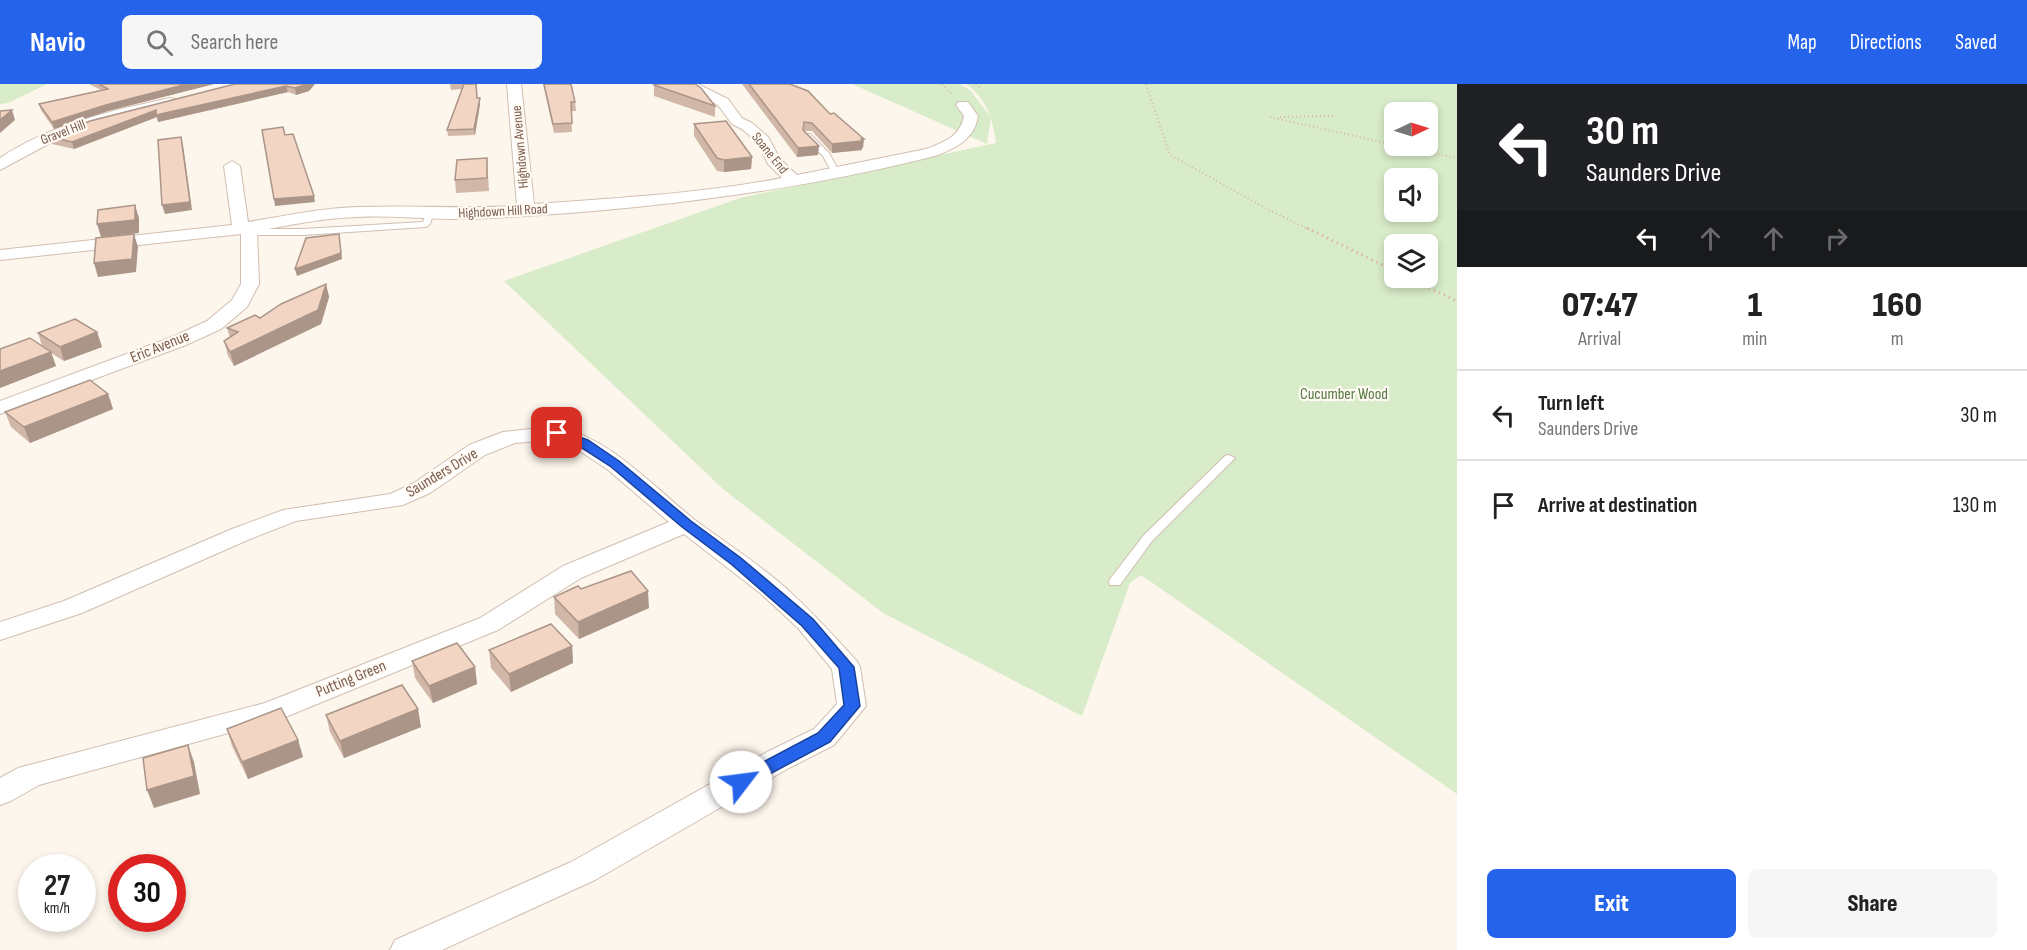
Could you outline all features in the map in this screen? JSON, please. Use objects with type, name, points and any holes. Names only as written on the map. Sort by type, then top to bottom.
[{"type":"street","name":"Highdown Avenue","points":[[514,84],[526,210]]},
{"type":"street","name":"Soane End","points":[[700,94],[747,126],[763,140],[773,161],[793,180]]},
{"type":"street","name":"Gravel Hill","points":[[0,165],[53,133],[118,113],[184,100]]},
{"type":"street","name":"Highdown Hill Road","points":[[0,255],[430,212],[469,214],[635,202],[755,188],[930,153],[962,138],[970,128],[971,116],[963,105]]},
{"type":"street","points":[[0,150],[20,151]]},
{"type":"street","name":"Eric Avenue","points":[[0,408],[179,341],[214,325],[240,303],[250,284],[246,230],[232,166]]},
{"type":"street","name":"Saunders Drive","points":[[0,631],[73,607],[241,534],[291,515],[395,500],[422,488],[477,450],[511,437],[557,433],[583,443],[615,464],[686,524],[736,561],[807,622],[846,667],[852,706],[824,737],[778,760],[583,871],[408,950]]},
{"type":"street","name":"Putting Green","points":[[0,793],[29,776],[273,711],[330,686],[489,624],[572,572],[686,524]]},
{"type":"lane","points":[[807,135],[826,155],[835,171]]},
{"type":"lane","points":[[1115,582],[1148,538],[1229,458]]},
{"type":"path","points":[[976,84],[982,90]]},
{"type":"path","points":[[1146,84],[1170,155],[1269,210],[1384,266]]},
{"type":"path","points":[[1334,116],[1270,117],[1384,143]]},
{"type":"path","points":[[1438,154],[1457,158]]},
{"type":"path","points":[[1430,288],[1457,301]]},
{"type":"green space","points":[[0,84],[47,84],[8,103],[0,104]]},
{"type":"green space","points":[[852,84],[960,84],[971,91],[991,118],[987,144]]},
{"type":"green space","name":"Cucumber Wood","points":[[966,84],[1457,84],[1457,794],[1141,575],[1130,583],[1082,716],[883,613],[723,489],[504,281],[740,198],[996,143],[988,110],[979,96]]},
{"type":"building","points":[[99,84],[187,84],[52,122],[39,104],[108,89]]},
{"type":"building","points":[[235,84],[308,84],[295,88],[286,86],[156,115],[156,110],[72,142],[50,137],[90,121]]},
{"type":"building","points":[[464,84],[476,84],[477,98],[480,98],[474,129],[447,130]]},
{"type":"building","points":[[544,84],[571,84],[575,102],[571,102],[572,123],[553,124]]},
{"type":"building","points":[[695,84],[715,106],[654,85]]},
{"type":"building","points":[[749,84],[790,84],[808,91],[830,114],[834,113],[864,139],[832,144],[812,123],[804,122],[803,130],[819,146],[798,148]]},
{"type":"building","points":[[12,110],[0,120],[0,111]]},
{"type":"building","points":[[726,121],[752,157],[724,160],[717,158],[694,124]]},
{"type":"building","points":[[283,127],[285,135],[293,134],[314,196],[274,199],[262,130]]},
{"type":"building","points":[[181,137],[190,202],[162,205],[158,140]]},
{"type":"building","points":[[487,158],[487,178],[455,180],[457,160]]},
{"type":"building","points":[[135,205],[135,220],[97,224],[98,210]]},
{"type":"building","points":[[134,234],[132,259],[94,263],[96,238]]},
{"type":"building","points":[[339,234],[341,253],[295,269],[306,238]]},
{"type":"building","points":[[326,284],[318,310],[230,352],[224,341],[238,332],[227,328],[255,315],[260,318],[281,304]]},
{"type":"building","points":[[75,319],[97,332],[60,347],[38,333]]},
{"type":"building","points":[[30,338],[51,352],[0,371],[0,349]]},
{"type":"building","points":[[90,380],[108,394],[24,427],[5,412]]},
{"type":"building","points":[[631,571],[648,591],[578,622],[554,597],[578,586],[581,589]]},
{"type":"building","points":[[551,624],[572,646],[509,674],[489,650]]},
{"type":"building","points":[[457,643],[475,667],[429,686],[412,661]]},
{"type":"building","points":[[402,685],[418,709],[340,741],[326,715]]},
{"type":"building","points":[[281,708],[298,740],[242,762],[227,729]]},
{"type":"building","points":[[188,745],[194,776],[147,790],[143,758]]},
{"type":"route","points":[[557,433],[583,443],[615,464],[686,524],[736,561],[807,622],[846,667],[852,706],[824,737],[741,782]]}]
